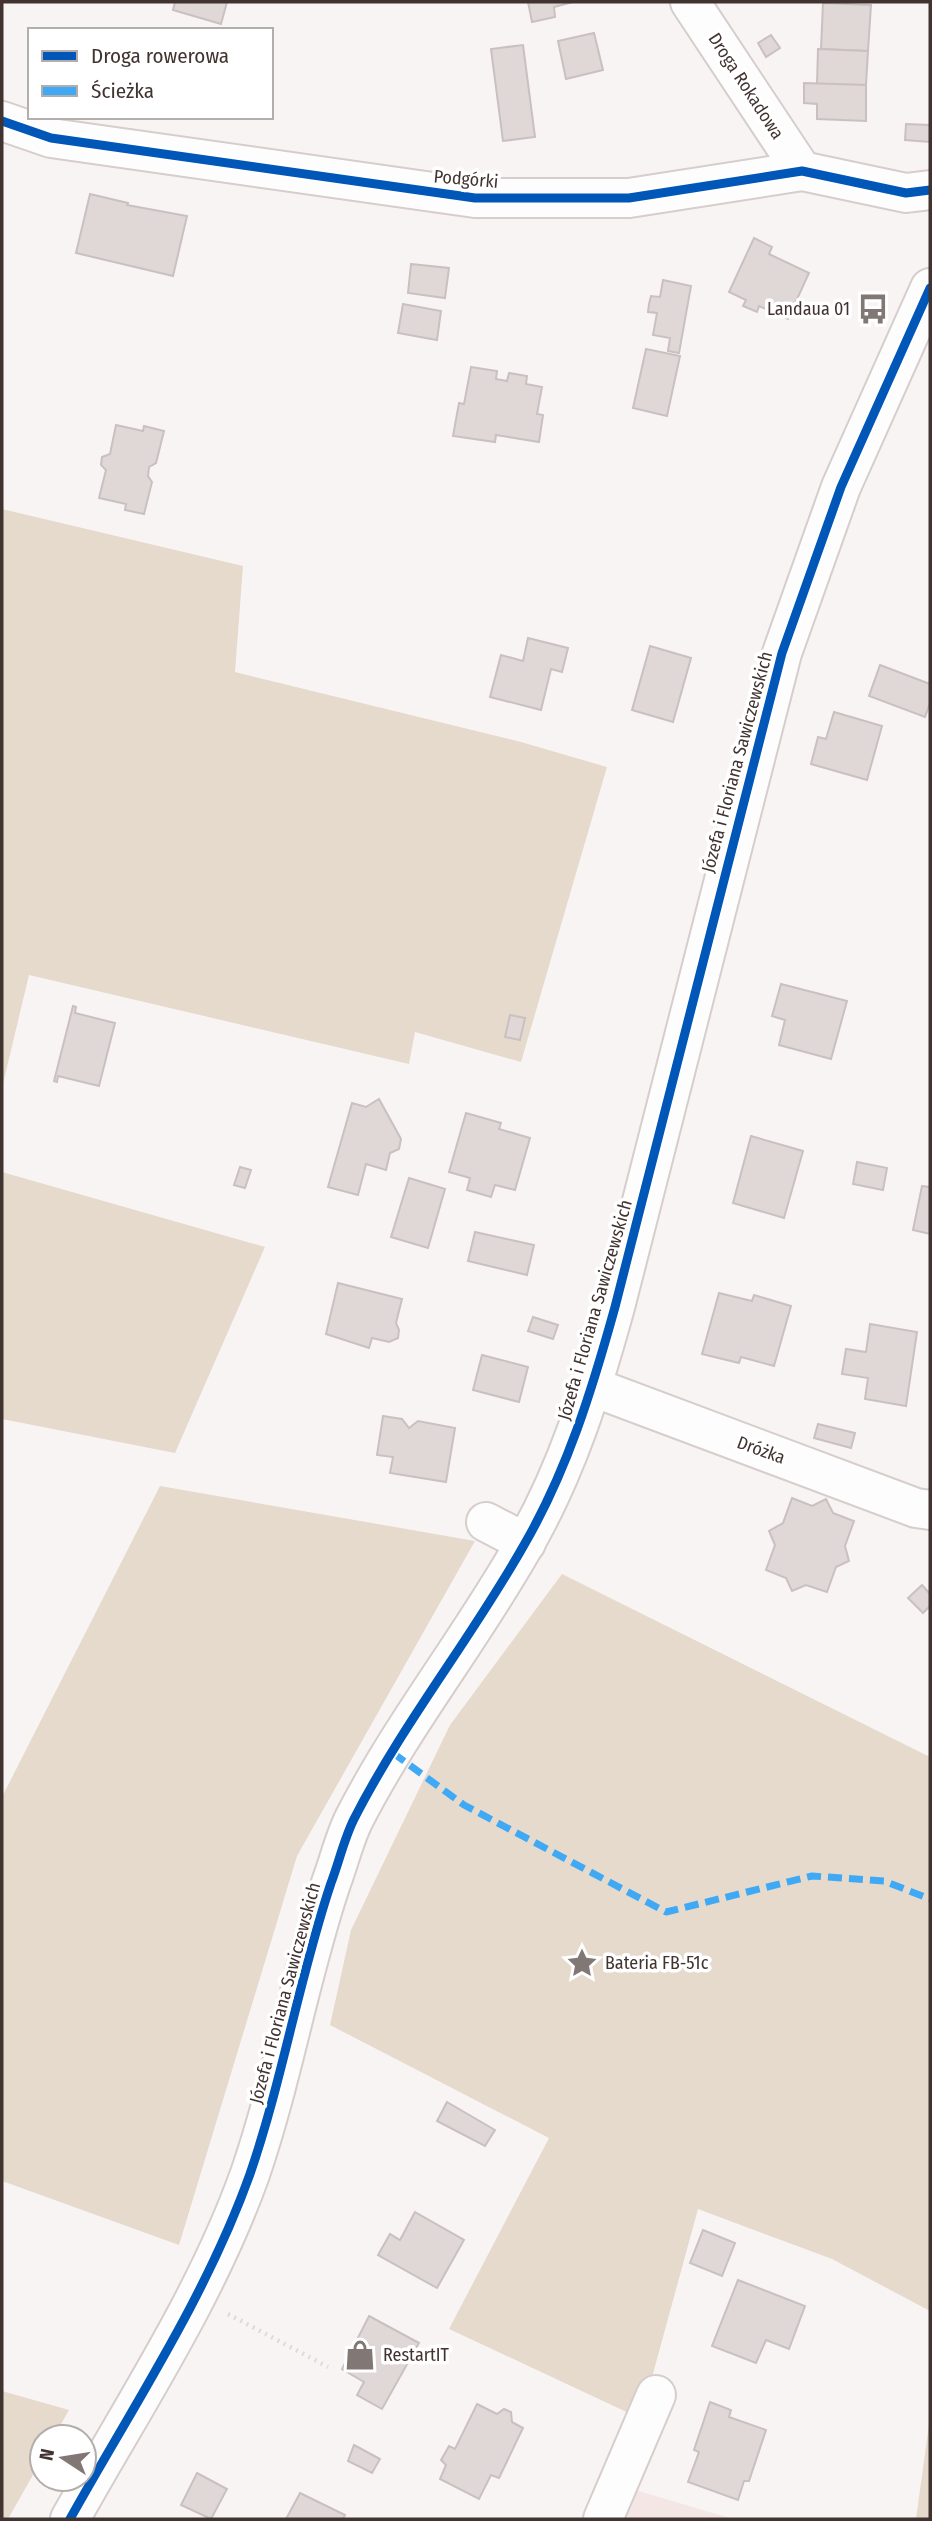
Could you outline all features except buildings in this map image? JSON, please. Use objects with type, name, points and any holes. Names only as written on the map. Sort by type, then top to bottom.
[{"type":"street","name":"Droga Rokadowa","points":[[690,2],[802,171]]},
{"type":"street","name":"Podgórki","points":[[2,121],[51,138],[475,198],[629,198],[802,171],[906,193],[930,190]]},
{"type":"street","name":"Józefa i Floriana Sawiczewskich","points":[[70,2519],[183,2323],[216,2257],[249,2175],[271,2106],[320,1917],[352,1822],[421,1704],[526,1543],[566,1462],[593,1387],[782,653],[841,487],[930,288]]},
{"type":"street","name":"Dróżka","points":[[593,1387],[916,1508],[930,1510]]},
{"type":"street","points":[[486,1522],[526,1543]]},
{"type":"street","points":[[603,2519],[656,2395]]},
{"type":"path","points":[[221,2310],[328,2367]]},
{"type":"shaded area","points":[[2,509],[243,566],[235,672],[521,742],[607,767],[521,1062],[415,1032],[409,1064],[29,975],[2,1088]]},
{"type":"shaded area","points":[[2,1172],[265,1247],[175,1453],[2,1419]]},
{"type":"shaded area","points":[[160,1486],[475,1541],[297,1856],[179,2245],[2,2181],[2,1797]]},
{"type":"shaded area","points":[[562,1574],[930,1757],[930,2311],[832,2259],[698,2209],[651,2381],[633,2415],[449,2329],[549,2138],[330,2025],[351,1930],[450,1725]]},
{"type":"shaded area","points":[[2,2391],[69,2410],[62,2423],[28,2423],[28,2484],[8,2519],[2,2519]]},
{"type":"shaded area","points":[[930,2417],[930,2519],[916,2519]]},
{"type":"shaded area","points":[[632,2489],[733,2519],[619,2519]]},
{"type":"marked path","points":[[393,1753],[464,1805],[666,1912],[812,1876],[884,1881],[930,1899]]},
{"type":"cycle path","points":[[2,121],[51,138],[475,198],[629,198],[802,171],[906,193],[930,190]]},
{"type":"cycle path","points":[[70,2519],[167,2350],[232,2220],[262,2138],[309,1955],[354,1819],[415,1715],[524,1545],[566,1459],[615,1307],[782,653],[841,487],[930,288]]},
{"type":"place","name":"Landaua 01","points":[[873,309]]},
{"type":"place","name":"Bateria FB-51c","points":[[582,1963]]},
{"type":"place","name":"RestartIT","points":[[360,2355]]}]
